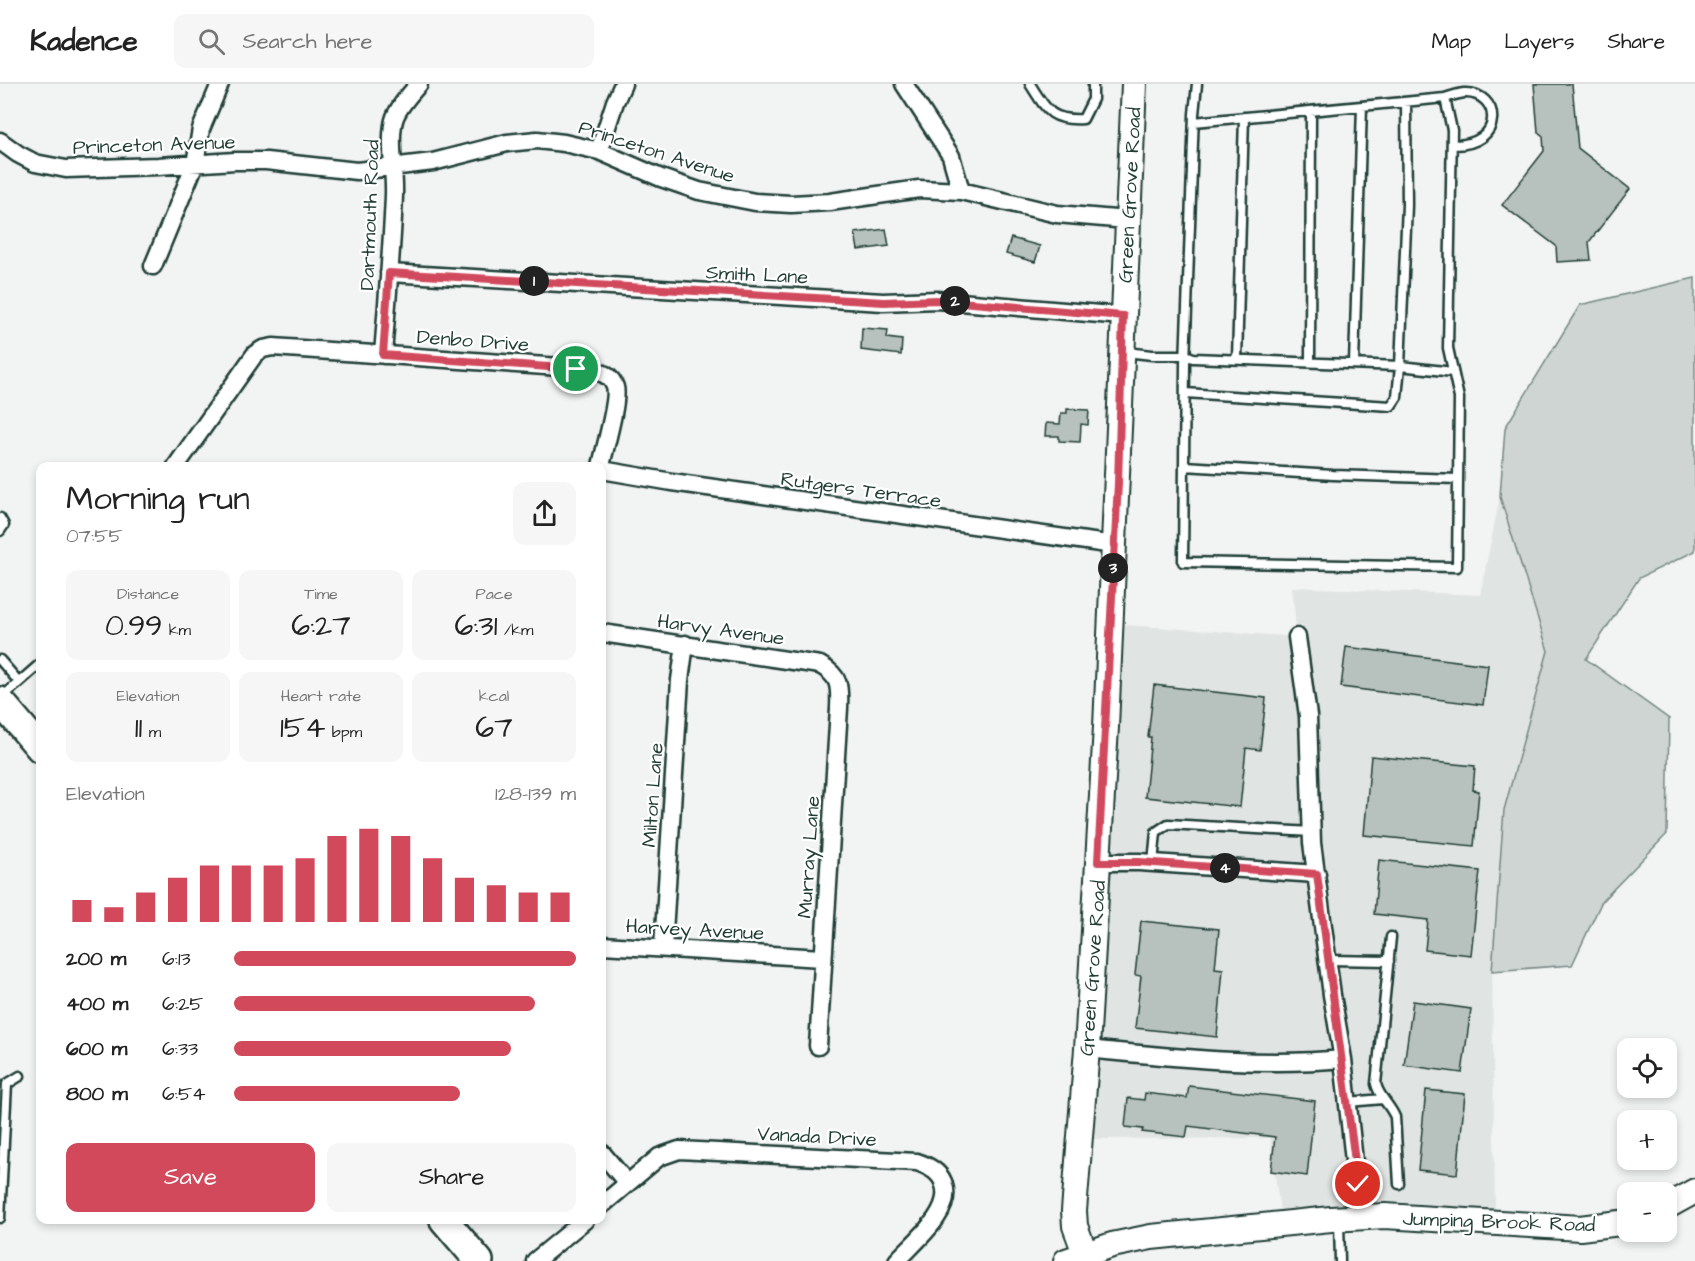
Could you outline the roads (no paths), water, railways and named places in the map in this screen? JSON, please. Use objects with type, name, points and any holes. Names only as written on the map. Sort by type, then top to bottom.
[{"type":"main road","points":[[0,700],[36,743]]},
{"type":"main road","points":[[447,1224],[479,1261]]},
{"type":"street","points":[[153,266],[195,164],[201,129],[220,84]]},
{"type":"street","name":"Dartmouth Road","points":[[383,355],[394,165],[391,133],[395,117],[419,84]]},
{"type":"street","points":[[599,152],[623,84]]},
{"type":"street","points":[[904,84],[951,156],[961,191]]},
{"type":"street","name":"Green Grove Road","points":[[1076,1257],[1074,1211],[1087,1049],[1098,862],[1134,84]]},
{"type":"street","name":"Princeton Avenue","points":[[0,141],[35,163],[54,168],[234,161],[357,171],[433,162],[522,141],[564,143],[599,152],[699,191],[755,202],[791,204],[830,202],[919,189],[961,191],[1056,214],[1127,220]]},
{"type":"street","name":"Smith Lane","points":[[389,273],[884,302],[937,300],[1123,316]]},
{"type":"street","name":"Denbo Drive","points":[[179,462],[255,354],[273,347],[589,369],[609,377],[616,392],[602,462]]},
{"type":"street","name":"Rutgers Terrace","points":[[606,469],[707,488],[1114,545]]},
{"type":"street","name":"Harvy Avenue","points":[[606,634],[820,665],[832,673]]},
{"type":"street","points":[[1297,637],[1308,716],[1312,831],[1348,1102],[1349,1217]]},
{"type":"street","name":"Milton Lane","points":[[663,948],[680,680],[685,644]]},
{"type":"street","name":"Murray Lane","points":[[818,1046],[839,708],[838,681],[832,673]]},
{"type":"street","points":[[1098,862],[1153,863],[1317,874]]},
{"type":"street","name":"Harvey Avenue","points":[[606,945],[822,958]]},
{"type":"street","points":[[1087,1049],[1217,1061],[1302,1063],[1342,1059]]},
{"type":"street","name":"Vanada Drive","points":[[606,1201],[659,1157],[679,1150],[916,1162],[924,1164],[938,1174],[944,1182],[946,1199],[942,1211],[932,1224],[897,1261]]},
{"type":"street","points":[[606,1158],[627,1183]]},
{"type":"street","points":[[1677,1201],[1695,1191]]},
{"type":"street","name":"Jumping Brook Road","points":[[1076,1257],[1112,1245],[1151,1237],[1349,1217],[1385,1216],[1580,1228],[1617,1223]]},
{"type":"street","points":[[535,1261],[580,1224]]},
{"type":"lane","points":[[1030,84],[1048,112],[1065,120],[1083,119],[1093,99],[1093,84]]},
{"type":"lane","points":[[1197,84],[1186,355],[1184,562],[1457,567],[1459,398],[1448,348],[1452,129],[1445,98]]},
{"type":"lane","points":[[1194,122],[1445,98],[1465,93],[1478,96],[1491,108],[1493,118],[1490,129],[1481,139],[1466,146],[1452,145]]},
{"type":"lane","points":[[1185,393],[1391,406],[1397,397],[1401,366],[1407,205],[1406,102]]},
{"type":"lane","points":[[1354,364],[1362,106]]},
{"type":"lane","points":[[1310,362],[1311,111]]},
{"type":"lane","points":[[1237,359],[1244,117]]},
{"type":"lane","points":[[1122,351],[1152,355],[1186,355],[1193,358],[1401,366],[1453,372]]},
{"type":"lane","points":[[1184,466],[1333,475],[1458,479]]},
{"type":"lane","points":[[0,518],[4,525],[0,531]]},
{"type":"lane","points":[[0,660],[19,682]]},
{"type":"lane","points":[[0,700],[36,667]]},
{"type":"lane","points":[[1153,863],[1156,832],[1168,824],[1312,831]]},
{"type":"lane","points":[[1391,937],[1376,1084],[1378,1093],[1392,1109],[1395,1118],[1399,1184]]},
{"type":"lane","points":[[1328,960],[1389,961]]},
{"type":"lane","points":[[0,1218],[7,1084],[20,1076]]},
{"type":"lane","points":[[1348,1102],[1383,1099]]},
{"type":"lane","points":[[1340,1261],[1349,1217]]}]
